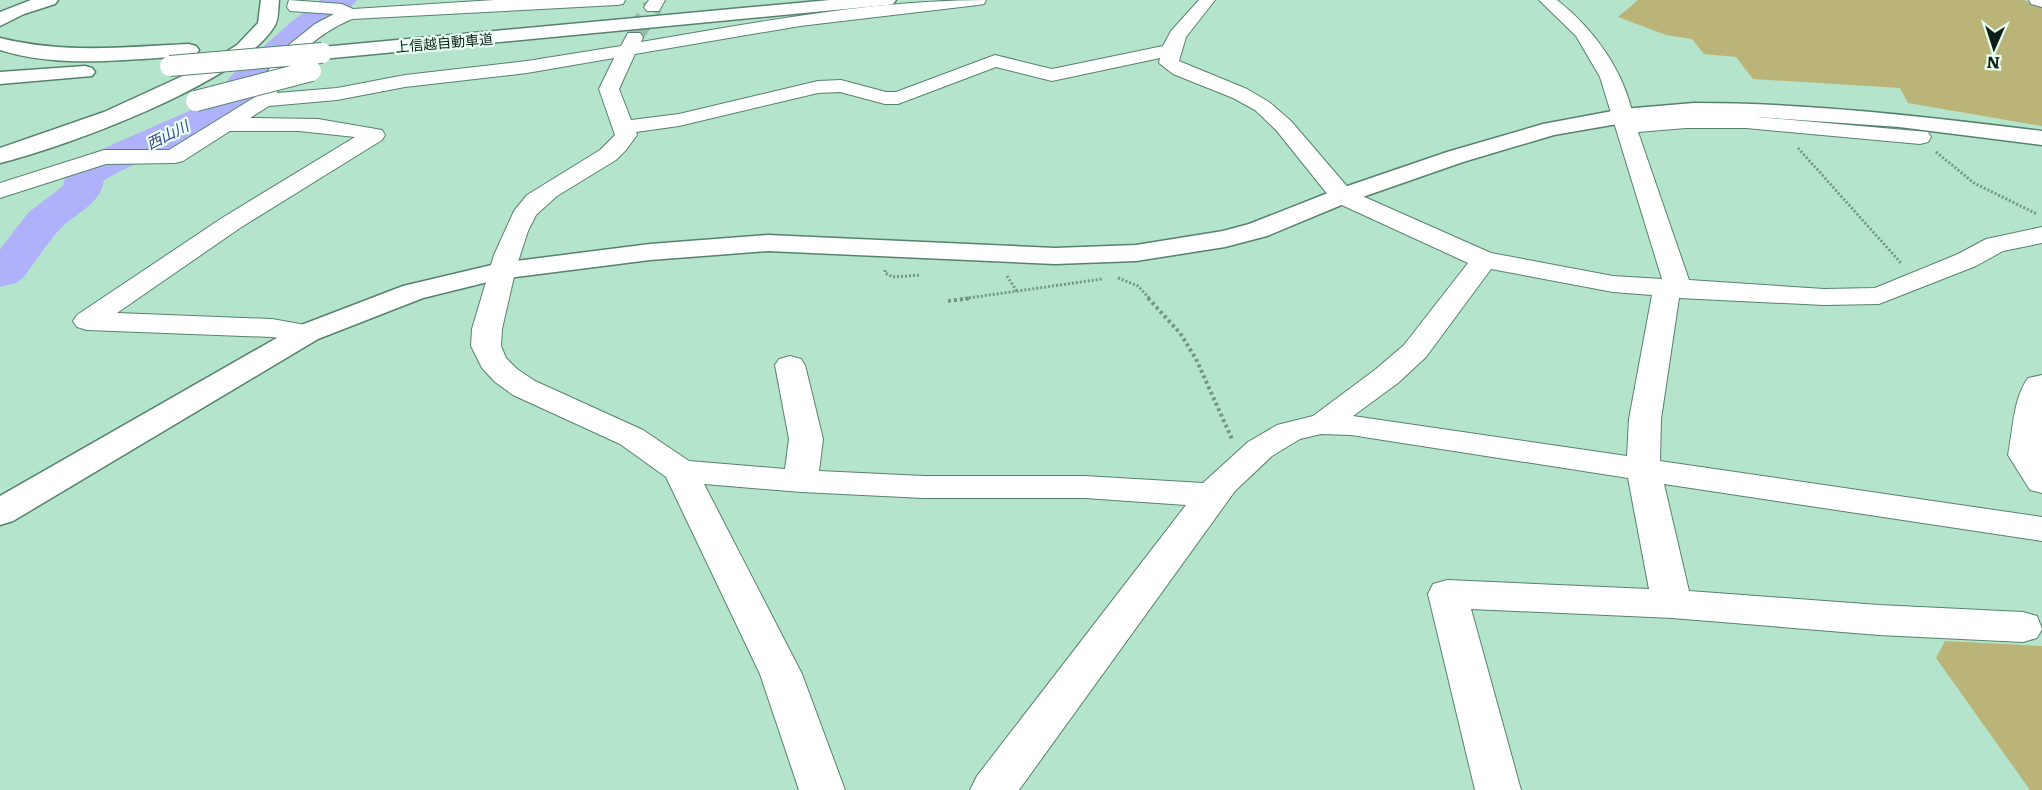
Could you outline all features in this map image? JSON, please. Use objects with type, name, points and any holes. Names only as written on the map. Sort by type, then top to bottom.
[{"type":"main road","points":[[0,5],[20,0]]},
{"type":"main road","points":[[0,20],[18,10],[49,0]]},
{"type":"main road","points":[[0,156],[126,110],[219,66],[238,54],[264,31],[271,21],[273,11],[270,0]]},
{"type":"main road","points":[[0,168],[196,101],[260,83],[328,51],[798,0]]},
{"type":"main road","points":[[0,68],[328,51],[448,51],[879,1]]},
{"type":"main road","points":[[0,146],[107,107],[188,70],[222,49],[236,37],[250,17],[249,7]]},
{"type":"main road","points":[[0,44],[33,52],[181,57]]},
{"type":"main road","points":[[0,78],[181,57]]},
{"type":"main road","points":[[0,512],[307,333],[413,292],[500,271],[650,252],[768,243],[1055,256],[1136,253],[1216,241],[1258,230],[1342,196],[1455,157],[1551,129],[1694,110],[1757,110],[1899,120],[2042,138]]},
{"type":"street","points":[[297,0],[296,7],[342,9],[350,14]]},
{"type":"street","points":[[264,100],[268,87],[282,64],[314,34],[334,20],[350,14],[617,0]]},
{"type":"street","points":[[0,191],[104,157],[175,156],[264,100],[337,94],[405,81],[469,75],[631,44],[978,0]]},
{"type":"street","points":[[1207,0],[1187,22],[1169,50],[1170,63],[1185,73],[1239,94],[1272,114],[1325,180],[1342,196],[1484,260],[1614,284],[1824,297],[1879,296],[1995,245],[2042,235]]},
{"type":"street","points":[[1547,0],[1582,32],[1604,66],[1678,287]]},
{"type":"street","points":[[2037,0],[2042,2]]},
{"type":"street","points":[[631,44],[609,89],[612,102],[625,127],[626,135],[622,143],[540,196],[524,213],[500,271],[485,345],[496,364],[513,381],[625,434],[653,450],[680,471],[781,674],[822,790]]},
{"type":"street","points":[[625,127],[679,120],[818,87],[841,86],[885,99],[898,98],[995,61],[1052,75],[1169,50]]},
{"type":"street","points":[[1624,121],[1746,122],[1920,137]]},
{"type":"street","points":[[223,124],[328,127],[356,130],[374,135],[231,223],[87,321],[272,328],[307,333]]},
{"type":"street","points":[[1322,424],[1387,376],[1415,351],[1484,260]]},
{"type":"street","points":[[1672,604],[1643,469],[1645,419],[1666,294],[1678,287]]},
{"type":"street","points":[[790,366],[806,440],[801,481]]},
{"type":"street","points":[[2042,384],[2032,405],[2025,456],[2042,482]]},
{"type":"street","points":[[1000,788],[1212,495],[1239,465],[1272,440],[1301,429],[1322,424],[2042,529]]},
{"type":"street","points":[[680,471],[801,481],[924,487],[1085,487],[1212,495]]},
{"type":"street","points":[[1498,790],[1447,594],[1672,604],[1879,620],[2023,627]]},
{"type":"path","points":[[1778,125],[1916,280]]},
{"type":"path","points":[[1920,137],[1974,183],[2042,218]]},
{"type":"path","points":[[1113,277],[1127,280],[1138,286],[1180,333],[1196,359],[1238,450],[1239,465]]},
{"type":"path","points":[[948,301],[1104,279]]},
{"type":"shaded area","points":[[1638,0],[2024,0],[2042,7],[2042,126],[1908,103],[1900,88],[1753,79],[1736,57],[1704,54],[1692,39],[1666,35],[1618,17]]},
{"type":"shaded area","points":[[1945,641],[2042,646],[2042,790],[2030,790],[1936,658]]},
{"type":"waterway","name":"西山川","points":[[0,273],[8,268],[44,221],[82,191],[85,174],[122,154],[202,119],[233,101],[242,84],[302,28],[332,5],[343,0]]},
{"type":"tunnel","points":[[634,35],[653,7]]}]
